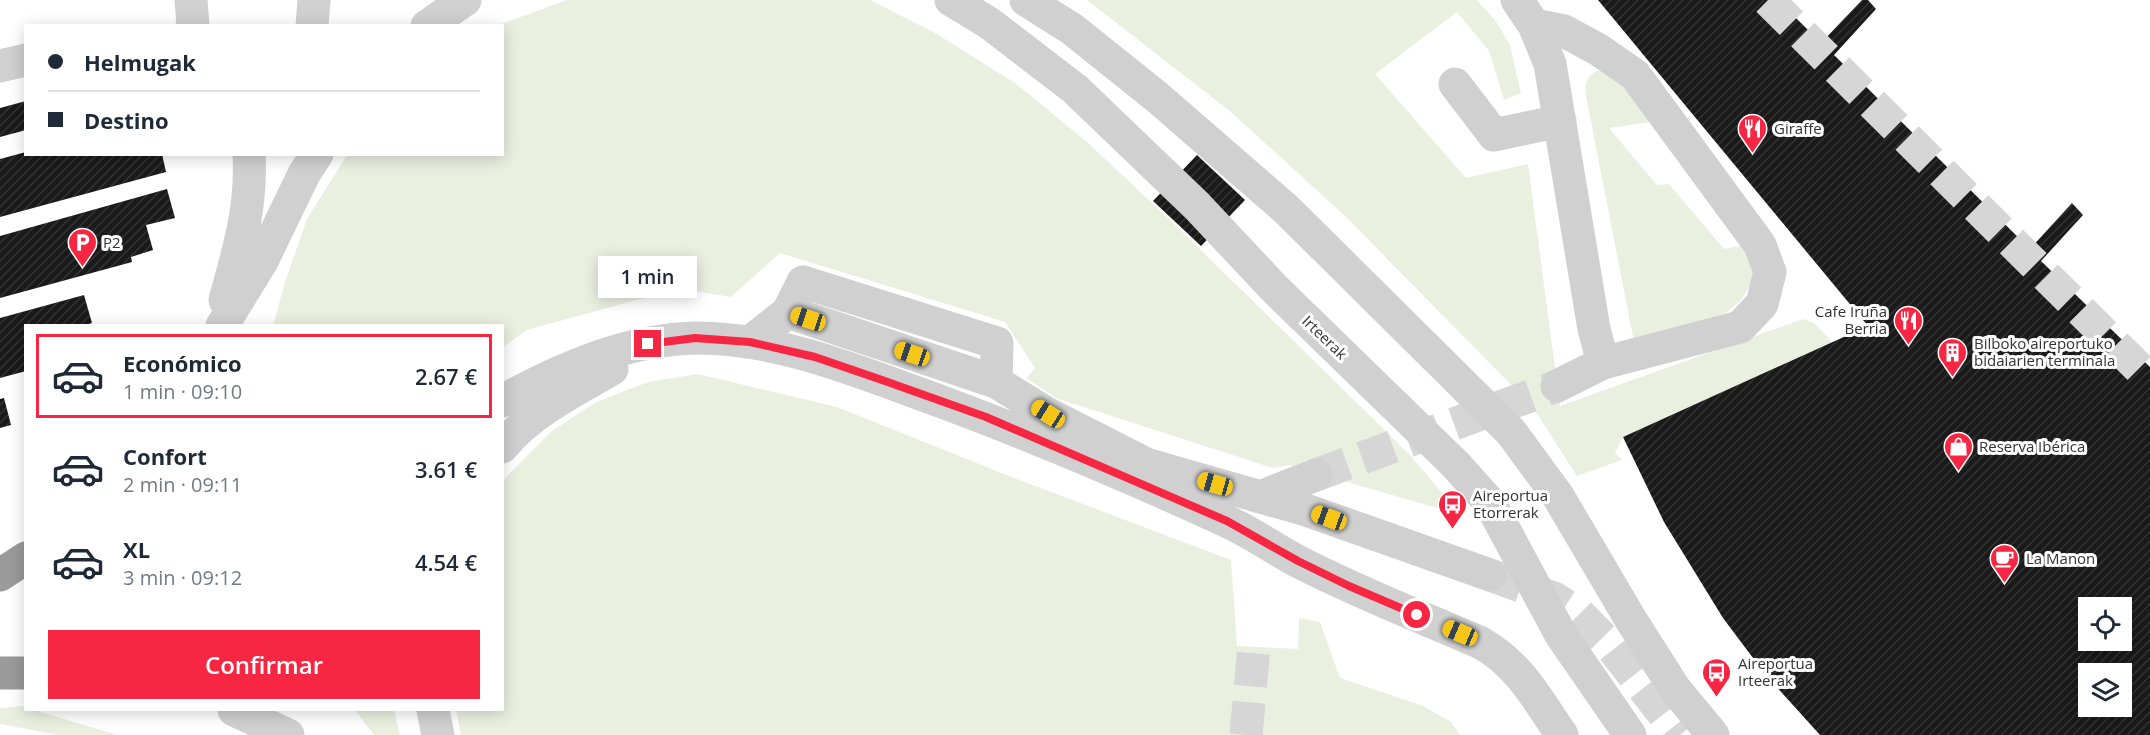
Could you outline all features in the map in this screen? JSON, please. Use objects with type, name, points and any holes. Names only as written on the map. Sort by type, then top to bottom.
[{"type":"highway","points":[[0,575],[24,559]]},
{"type":"highway","points":[[0,672],[24,672]]},
{"type":"street","points":[[312,24],[314,0]]},
{"type":"street","points":[[430,24],[465,0]]},
{"type":"street","name":"Irteerak","points":[[951,0],[989,23],[1075,89],[1197,206],[1274,288],[1456,465],[1490,503],[1561,635],[1630,735]]},
{"type":"street","points":[[1026,0],[1072,29],[1157,97],[1287,210],[1511,432],[1558,496],[1631,620],[1675,688],[1713,735]]},
{"type":"street","points":[[1526,13],[1550,64],[1594,329],[1603,363]]},
{"type":"street","points":[[1526,13],[1599,50],[1635,75],[1760,245],[1770,272],[1762,304],[1740,327],[1603,363],[1557,386]]},
{"type":"street","points":[[0,66],[24,60]]},
{"type":"street","points":[[1455,84],[1494,135],[1560,121]]},
{"type":"street","points":[[221,324],[244,231],[251,182],[249,156]]},
{"type":"street","points":[[221,324],[262,261],[304,174],[316,156]]},
{"type":"street","points":[[750,342],[788,312],[996,382],[1048,414],[1147,465]]},
{"type":"street","points":[[504,400],[543,379],[591,358],[648,344],[695,338],[750,342],[815,357],[986,417],[1306,510],[1490,575]]},
{"type":"street","points":[[504,445],[514,433],[545,409],[611,370],[648,344]]},
{"type":"street","points":[[986,417],[1227,521],[1298,561],[1349,586],[1481,643],[1510,663],[1527,683],[1562,735]]},
{"type":"street","points":[[1260,497],[1316,475]]},
{"type":"street","points":[[236,711],[288,735]]},
{"type":"street","points":[[434,711],[438,735]]},
{"type":"green space","points":[[567,0],[870,0],[935,33],[1015,83],[1087,142],[1167,217],[1409,454],[1461,515],[1289,465],[1273,468],[1056,398],[1026,378],[1035,368],[1005,322],[780,253],[731,297],[688,290],[640,299],[527,330],[504,346],[504,324],[274,324],[285,282],[307,219],[346,156],[504,156],[504,24],[501,24]]},
{"type":"green space","points":[[1087,0],[1477,0],[1495,20],[1510,45],[1521,93],[1504,100],[1489,51],[1457,12],[1375,74],[1466,178],[1528,164],[1560,406],[1803,319],[1814,323],[1832,342],[1623,437],[1615,453],[1622,460],[1577,476],[1532,406],[1346,217],[1231,112]]},
{"type":"green space","points":[[1597,71],[1608,71],[1615,76],[1651,122],[1609,128],[1657,185],[1669,184],[1724,249],[1750,244],[1754,262],[1754,280],[1741,300],[1726,313],[1634,342],[1586,96],[1587,81]]},
{"type":"green space","points":[[698,374],[837,407],[1009,476],[1231,560],[1237,646],[1298,649],[1299,618],[1320,622],[1340,678],[1423,706],[1451,722],[1460,735],[461,735],[456,711],[504,711],[504,481],[552,431],[596,402],[648,382]]},
{"type":"green space","points":[[21,706],[24,707],[24,711],[37,711],[117,735],[58,735],[0,724],[0,708]]},
{"type":"green space","points":[[356,711],[394,711],[400,735],[374,735]]},
{"type":"building","name":"Bilboko aireportuko bidaiarien terminala","points":[[1598,0],[1778,0],[1821,43],[1862,0],[1868,0],[1876,9],[1834,55],[2030,249],[2072,203],[2083,215],[2041,261],[2150,367],[2150,735],[1820,735],[1765,674],[1723,618],[1664,522],[1623,437],[1868,326]]},
{"type":"building","points":[[24,102],[24,131],[0,137],[0,108]]},
{"type":"building","points":[[24,153],[24,156],[162,156],[166,172],[0,217],[0,159]]},
{"type":"building","points":[[1197,155],[1245,200],[1201,246],[1153,201]]},
{"type":"building","points":[[167,189],[175,218],[146,225],[153,250],[131,257],[132,262],[0,298],[0,236]]},
{"type":"building","points":[[84,295],[92,323],[24,324],[24,372],[0,378],[0,318]]},
{"type":"building","points":[[4,398],[11,425],[0,428],[0,399]]},
{"type":"tunnel","points":[[1768,0],[2150,379]]},
{"type":"tunnel","points":[[1316,475],[1557,386]]},
{"type":"tunnel","points":[[1490,575],[1554,598],[1579,614],[1610,645],[1680,735]]},
{"type":"tunnel","points":[[1246,735],[1254,647]]},
{"type":"place","name":"Giraffe","points":[[1753,154]]},
{"type":"place","name":"P2","points":[[82,268]]},
{"type":"place","name":"Cafe Iruña Berria","points":[[1908,346]]},
{"type":"place","name":"Bilboko aireportuko bidaiarien terminala","points":[[1953,378]]},
{"type":"place","name":"Reserva Ibérica","points":[[1958,472]]},
{"type":"place","name":"Aireportua Etorrerak","points":[[1452,530]]},
{"type":"place","name":"La Manon","points":[[2005,584]]},
{"type":"place","name":"Aireportua Irteerak","points":[[1717,698]]},
{"type":"route","points":[[648,344],[695,338],[750,342],[815,357],[882,380],[986,417],[1227,521],[1298,561],[1417,615]]}]
